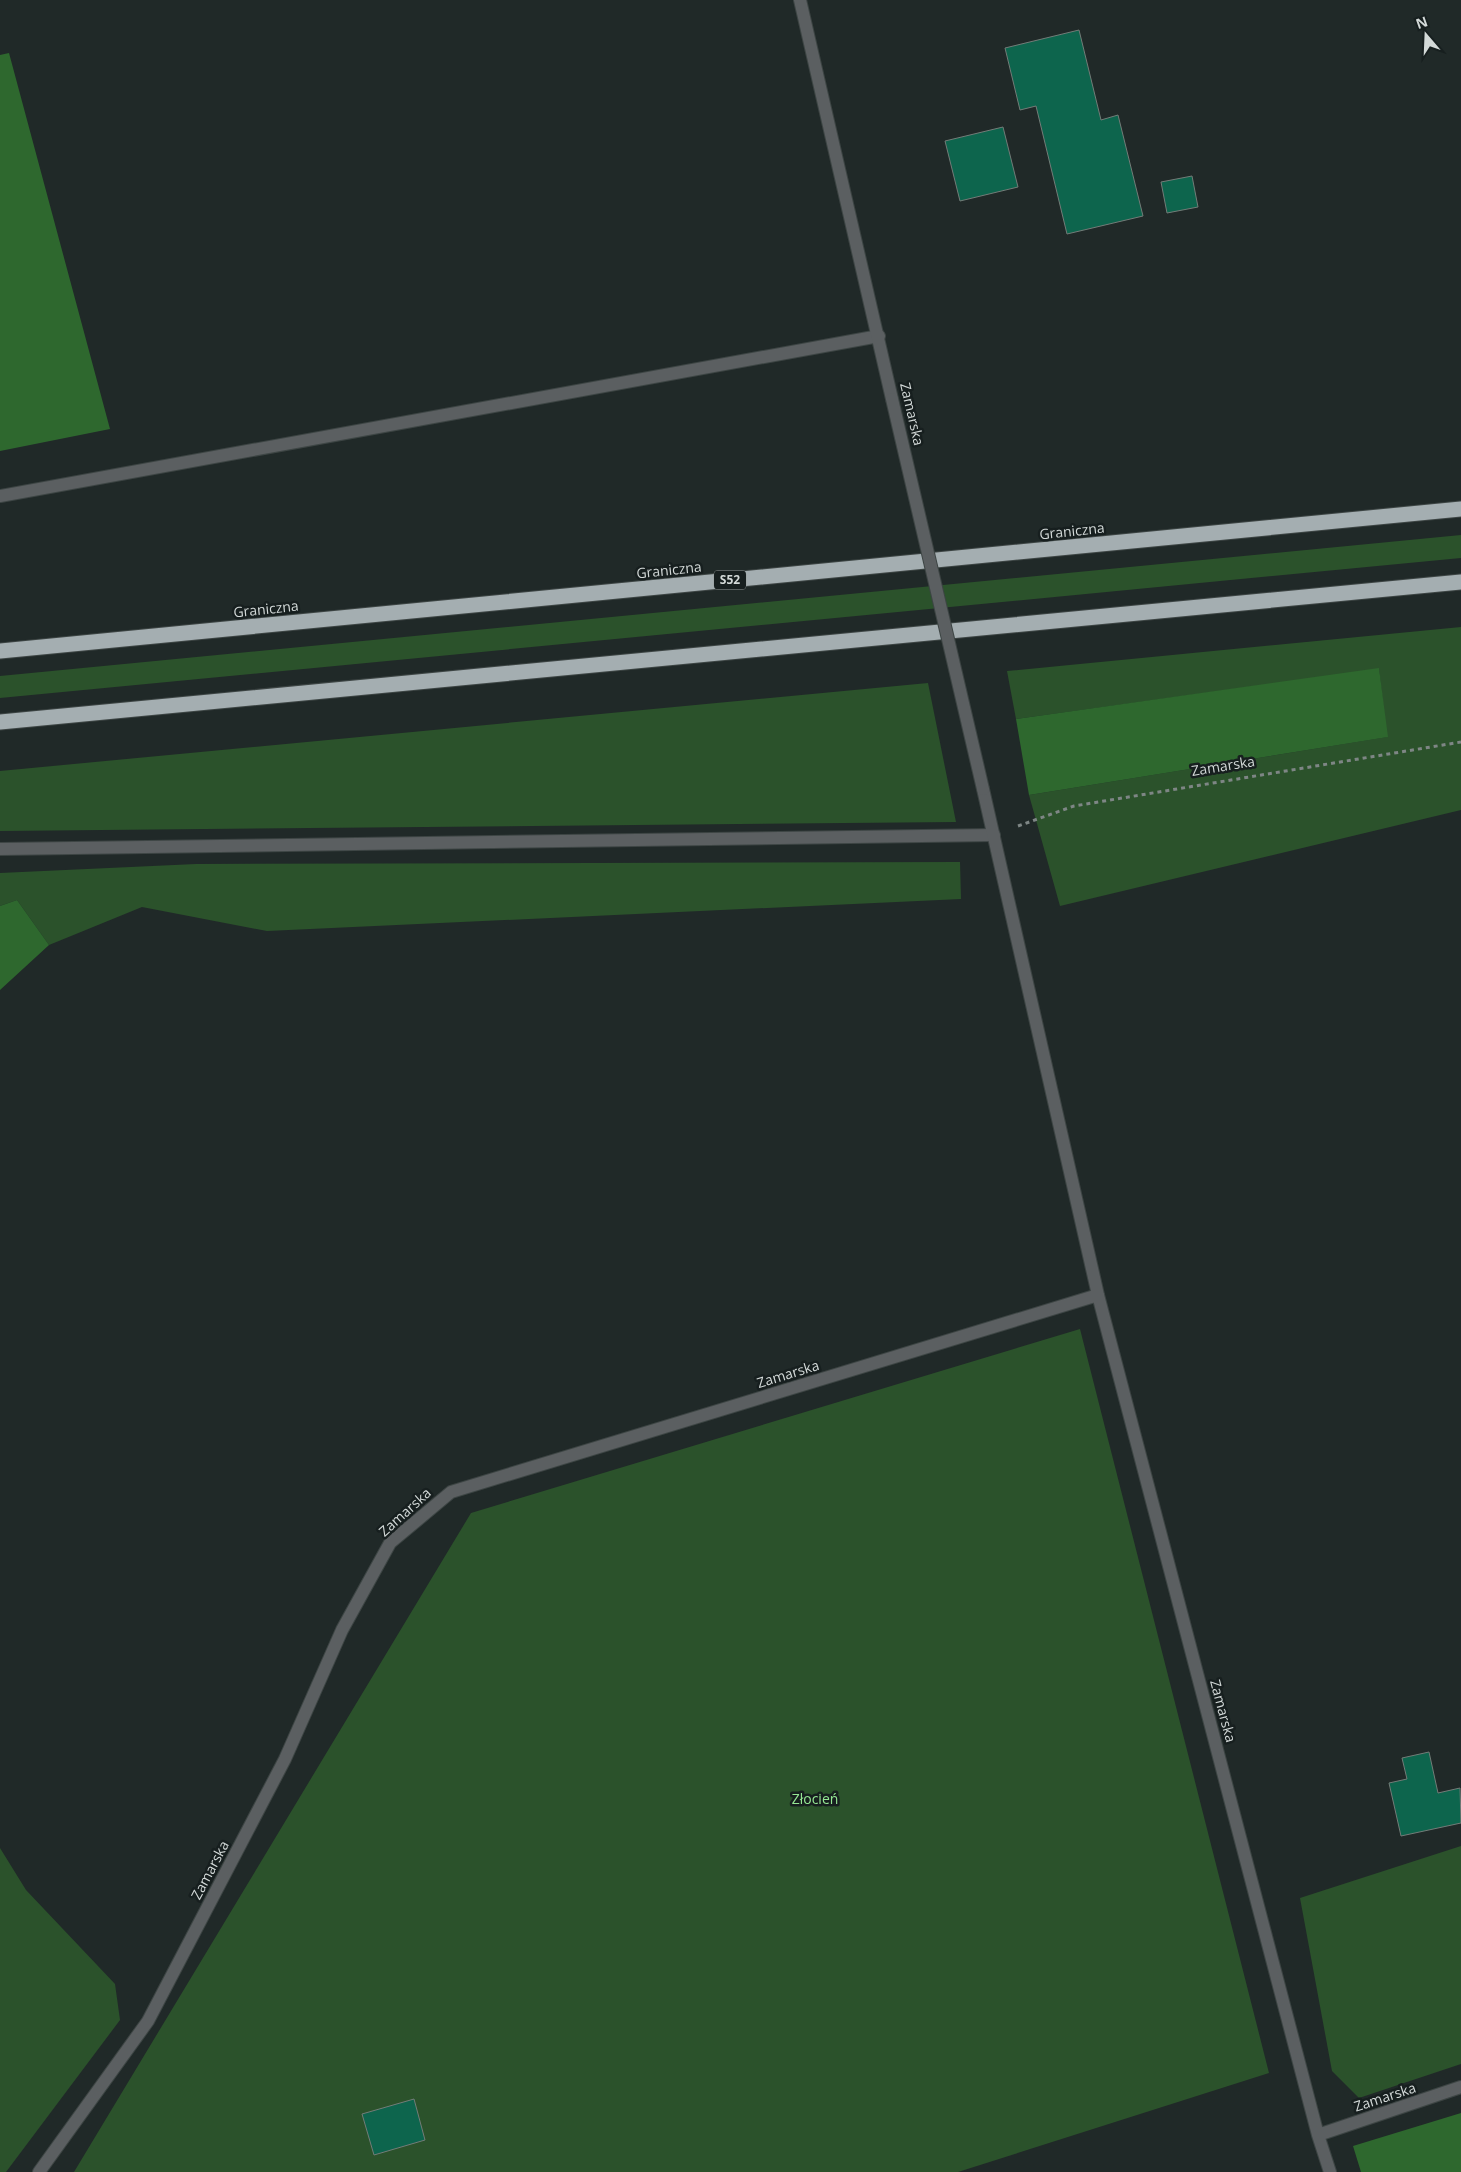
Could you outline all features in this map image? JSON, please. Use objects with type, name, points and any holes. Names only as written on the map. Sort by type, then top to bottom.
[{"type":"highway","name":"Graniczna","points":[[0,651],[1461,509]]},
{"type":"highway","points":[[0,722],[1461,582]]},
{"type":"street","name":"Zamarska","points":[[800,0],[984,788],[1098,1295],[1318,2135],[1330,2172]]},
{"type":"street","points":[[0,496],[879,336]]},
{"type":"street","points":[[0,849],[994,835]]},
{"type":"street","name":"Zamarska","points":[[39,2172],[148,2021],[285,1759],[342,1630],[390,1543],[445,1497],[452,1492],[1098,1295]]},
{"type":"street","name":"Zamarska","points":[[1318,2135],[1461,2087]]},
{"type":"path","name":"Zamarska","points":[[994,835],[1074,806],[1461,742]]},
{"type":"green space","points":[[9,53],[110,429],[0,451],[0,55]]},
{"type":"green space","points":[[1461,535],[1461,558],[0,698],[0,676]]},
{"type":"green space","points":[[1461,627],[1461,810],[1060,906],[1029,795],[1387,737],[1379,669],[1016,719],[1007,671]]},
{"type":"green space","points":[[1379,668],[1388,737],[1029,795],[1016,719]]},
{"type":"green space","points":[[928,683],[956,822],[0,831],[0,771]]},
{"type":"green space","points":[[960,862],[961,899],[267,931],[142,907],[49,945],[17,900],[0,906],[0,873],[196,864]]},
{"type":"green space","points":[[17,900],[49,945],[0,990],[0,906]]},
{"type":"green space","name":"Złocień","points":[[1080,1329],[1269,2073],[958,2172],[74,2172],[471,1513]]},
{"type":"green space","points":[[1461,1846],[1461,2064],[1359,2098],[1332,2071],[1300,1898]]},
{"type":"green space","points":[[0,1848],[26,1890],[115,1984],[120,2020],[6,2172],[0,2172]]},
{"type":"green space","points":[[1461,2113],[1461,2172],[1361,2172],[1353,2146]]},
{"type":"building","points":[[1079,30],[1101,120],[1118,115],[1143,216],[1067,234],[1036,106],[1020,110],[1005,48]]},
{"type":"building","points":[[1003,127],[1018,187],[960,201],[945,141]]},
{"type":"building","points":[[1192,176],[1198,207],[1167,213],[1161,182]]},
{"type":"building","points":[[1429,1752],[1438,1793],[1460,1788],[1461,1823],[1401,1836],[1389,1783],[1407,1779],[1402,1758]]},
{"type":"building","points":[[414,2099],[425,2140],[374,2155],[362,2114]]}]
